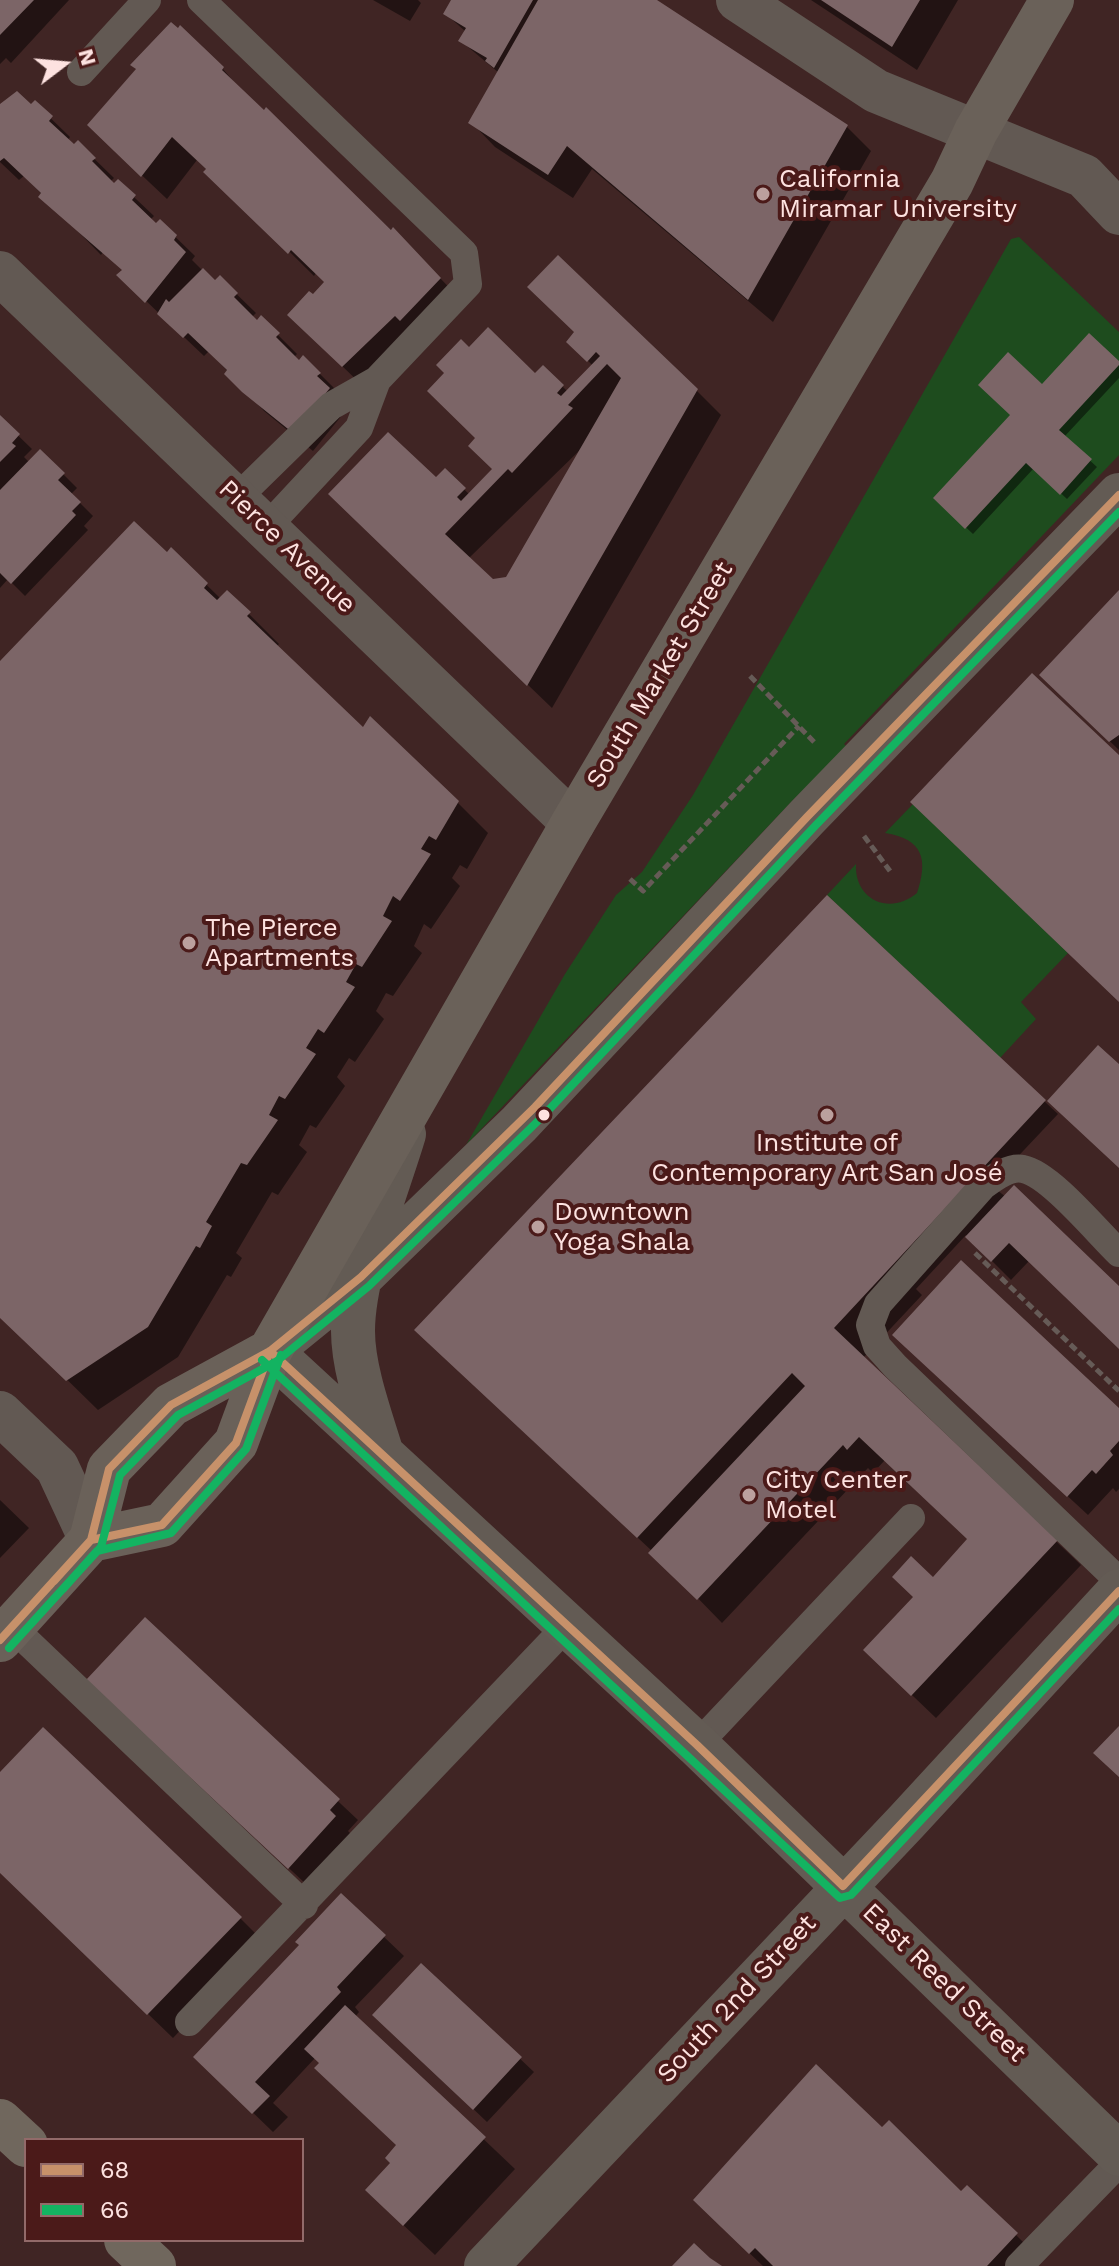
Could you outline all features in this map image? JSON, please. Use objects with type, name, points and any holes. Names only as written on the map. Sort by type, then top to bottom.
[{"type":"highway","points":[[0,2121],[24,2143]]},
{"type":"highway","points":[[128,2242],[154,2266]]},
{"type":"main road","name":"South Market Street","points":[[91,1540],[162,1525],[236,1443],[270,1351],[573,823],[952,182],[976,131],[1052,0]]},
{"type":"main road","points":[[6,1634],[91,1540],[109,1469],[171,1405],[270,1351]]},
{"type":"street","points":[[738,0],[876,91],[1084,176],[1119,213]]},
{"type":"street","name":"Pierce Avenue","points":[[0,273],[573,823]]},
{"type":"street","points":[[270,1351],[361,1277],[535,1107],[807,817],[1119,495]]},
{"type":"street","name":"East Reed Street","points":[[382,1453],[361,1385],[353,1332],[361,1277],[414,1099]]},
{"type":"street","name":"East Reed Street","points":[[270,1351],[697,1745],[1119,2154]]},
{"type":"street","points":[[0,1413],[57,1467],[91,1540]]},
{"type":"street","name":"South 2nd Street","points":[[486,2266],[926,1801],[1119,1591]]},
{"type":"lane","points":[[81,72],[147,0]]},
{"type":"lane","points":[[201,0],[464,253],[468,284],[377,380],[331,406],[251,514]]},
{"type":"lane","points":[[251,514],[359,428],[377,380]]},
{"type":"lane","points":[[1119,1253],[1041,1178],[1022,1168],[1003,1173],[983,1186],[878,1304],[870,1325],[877,1346],[1119,1581]]},
{"type":"lane","points":[[697,1745],[911,1518]]},
{"type":"lane","points":[[189,2022],[304,1905],[567,1626]]},
{"type":"lane","points":[[6,1634],[304,1905]]},
{"type":"lane","points":[[1019,2266],[1119,2163]]},
{"type":"path","points":[[750,676],[817,745]]},
{"type":"path","points":[[630,879],[643,891],[799,726]]},
{"type":"path","points":[[864,836],[890,871]]},
{"type":"path","points":[[947,1226],[1119,1391]]},
{"type":"green space","points":[[1019,237],[1119,332],[1119,455],[844,744],[849,749],[794,799],[466,1145],[565,974],[616,895],[642,872],[693,795],[1011,239]]},
{"type":"green space","points":[[913,804],[1068,953],[1021,1002],[1036,1019],[1000,1058],[827,895],[856,864],[861,887],[876,901],[896,903],[917,893],[922,871],[920,853],[908,840],[885,833]]},
{"type":"building","points":[[0,0],[34,0],[0,35]]},
{"type":"building","points":[[451,0],[533,0],[494,68],[485,61],[487,58],[458,41],[466,28],[443,14]]},
{"type":"building","points":[[538,0],[657,0],[848,125],[748,300],[567,146],[548,175],[468,123]]},
{"type":"building","points":[[821,0],[920,0],[892,47]]},
{"type":"building","points":[[171,22],[178,28],[180,25],[264,110],[266,107],[391,230],[393,227],[441,278],[400,321],[395,316],[342,367],[287,315],[309,291],[313,294],[324,282],[291,250],[288,254],[203,172],[206,169],[172,137],[141,177],[87,125],[136,69],[130,65]]},
{"type":"building","points":[[17,91],[31,104],[35,100],[53,116],[49,121],[74,144],[78,140],[96,158],[92,161],[114,183],[118,179],[136,195],[132,200],[156,223],[160,219],[177,235],[174,240],[186,252],[145,303],[116,275],[122,270],[38,197],[41,193],[4,158],[0,161],[0,104]]},
{"type":"building","points":[[558,255],[698,389],[527,686],[328,494],[388,432],[436,477],[445,468],[466,488],[457,497],[461,501],[492,469],[468,446],[475,438],[427,391],[444,373],[436,365],[461,339],[469,347],[488,327],[535,373],[543,365],[564,385],[557,393],[561,396],[600,356],[596,352],[587,362],[566,342],[574,332],[527,287]],"holes":[[[607,364],[621,378],[506,577],[493,579],[445,534],[508,469],[512,473],[573,408],[568,405]]]},
{"type":"building","points":[[203,268],[215,280],[220,275],[238,293],[234,297],[257,320],[261,315],[280,333],[276,337],[299,360],[303,355],[321,373],[317,376],[330,388],[293,433],[242,392],[224,374],[227,370],[188,333],[183,338],[157,314],[166,299],[169,302]]},
{"type":"building","points":[[1089,333],[1119,361],[1119,365],[1059,430],[1092,459],[1060,495],[1026,463],[965,529],[933,498],[1010,415],[978,385],[1008,352],[1042,384]]},
{"type":"building","points":[[0,415],[20,434],[12,443],[16,446],[0,462]]},
{"type":"building","points":[[40,449],[65,473],[58,480],[81,502],[72,511],[76,515],[11,584],[0,573],[0,490]]},
{"type":"building","name":"The Pierce Apartments","points":[[134,521],[167,552],[171,547],[208,583],[204,588],[217,600],[227,590],[251,612],[247,616],[363,727],[370,716],[459,801],[436,840],[429,836],[421,849],[431,854],[400,901],[393,896],[383,916],[392,921],[362,967],[356,964],[346,982],[355,987],[324,1033],[318,1029],[306,1048],[316,1054],[285,1099],[279,1096],[269,1115],[278,1120],[247,1165],[241,1163],[206,1222],[212,1226],[200,1248],[196,1246],[148,1327],[66,1381],[0,1318],[0,661]]},
{"type":"building","points":[[1119,590],[1119,735],[1109,742],[1039,675]]},
{"type":"building","points":[[1032,673],[1119,755],[1119,1002],[910,802]]},
{"type":"building","points":[[827,895],[1046,1100],[834,1328],[1058,1540],[911,1696],[863,1650],[913,1597],[892,1577],[911,1556],[933,1577],[967,1539],[859,1437],[847,1450],[843,1445],[697,1600],[648,1553],[805,1386],[792,1373],[637,1538],[414,1330]]},
{"type":"building","points":[[1098,1045],[1119,1064],[1119,1168],[1047,1101]]},
{"type":"building","points":[[1014,1185],[1119,1286],[1119,1349],[1009,1243],[991,1262],[965,1237]]},
{"type":"building","points":[[961,1260],[1119,1408],[1119,1441],[1110,1451],[1113,1455],[1096,1474],[1092,1470],[1067,1497],[892,1335]]},
{"type":"building","points":[[145,1617],[340,1799],[330,1810],[336,1816],[288,1869],[86,1680]]},
{"type":"building","points":[[1119,1726],[1119,1777],[1093,1753]]},
{"type":"building","points":[[43,1727],[242,1917],[147,2015],[0,1873],[0,1772]]},
{"type":"building","points":[[341,1893],[386,1935],[337,1987],[341,1992],[255,2082],[270,2096],[252,2114],[193,2057],[299,1945],[295,1942]]},
{"type":"building","points":[[421,1963],[522,2057],[473,2110],[372,2015]]},
{"type":"building","points":[[345,2005],[486,2137],[403,2226],[365,2190],[390,2163],[385,2158],[396,2145],[314,2068],[319,2063],[304,2049]]},
{"type":"building","points":[[816,2064],[882,2127],[889,2120],[961,2191],[967,2185],[1018,2233],[987,2266],[773,2266],[755,2248],[749,2254],[693,2200]]},
{"type":"building","points":[[694,2243],[710,2258],[722,2266],[672,2266]]},
{"type":"transit line","name":"68","points":[[0,1640],[91,1540],[109,1469],[171,1405],[270,1351],[361,1277],[535,1107],[807,817],[1119,495]]},
{"type":"transit line","name":"66","points":[[9,1648],[101,1547],[120,1475],[178,1415],[277,1361],[369,1286],[544,1115],[816,825],[1119,512]]},
{"type":"transit line","name":"68","points":[[270,1351],[697,1745],[843,1886],[1119,1591]]},
{"type":"transit line","name":"68","points":[[54,1581],[91,1540],[162,1525],[236,1443],[270,1351]]},
{"type":"transit line","name":"66","points":[[63,1589],[97,1551],[171,1533],[246,1449],[281,1355]]},
{"type":"transit line","name":"66","points":[[262,1360],[840,1898],[851,1895],[1119,1609]]},
{"type":"place","name":"California Miramar University","points":[[763,194]]},
{"type":"place","name":"The Pierce Apartments","points":[[189,943]]},
{"type":"place","name":"Institute of Contemporary Art San José","points":[[827,1115]]},
{"type":"place","name":"Downtown Yoga Shala","points":[[538,1227]]},
{"type":"place","name":"City Center Motel","points":[[749,1495]]}]
